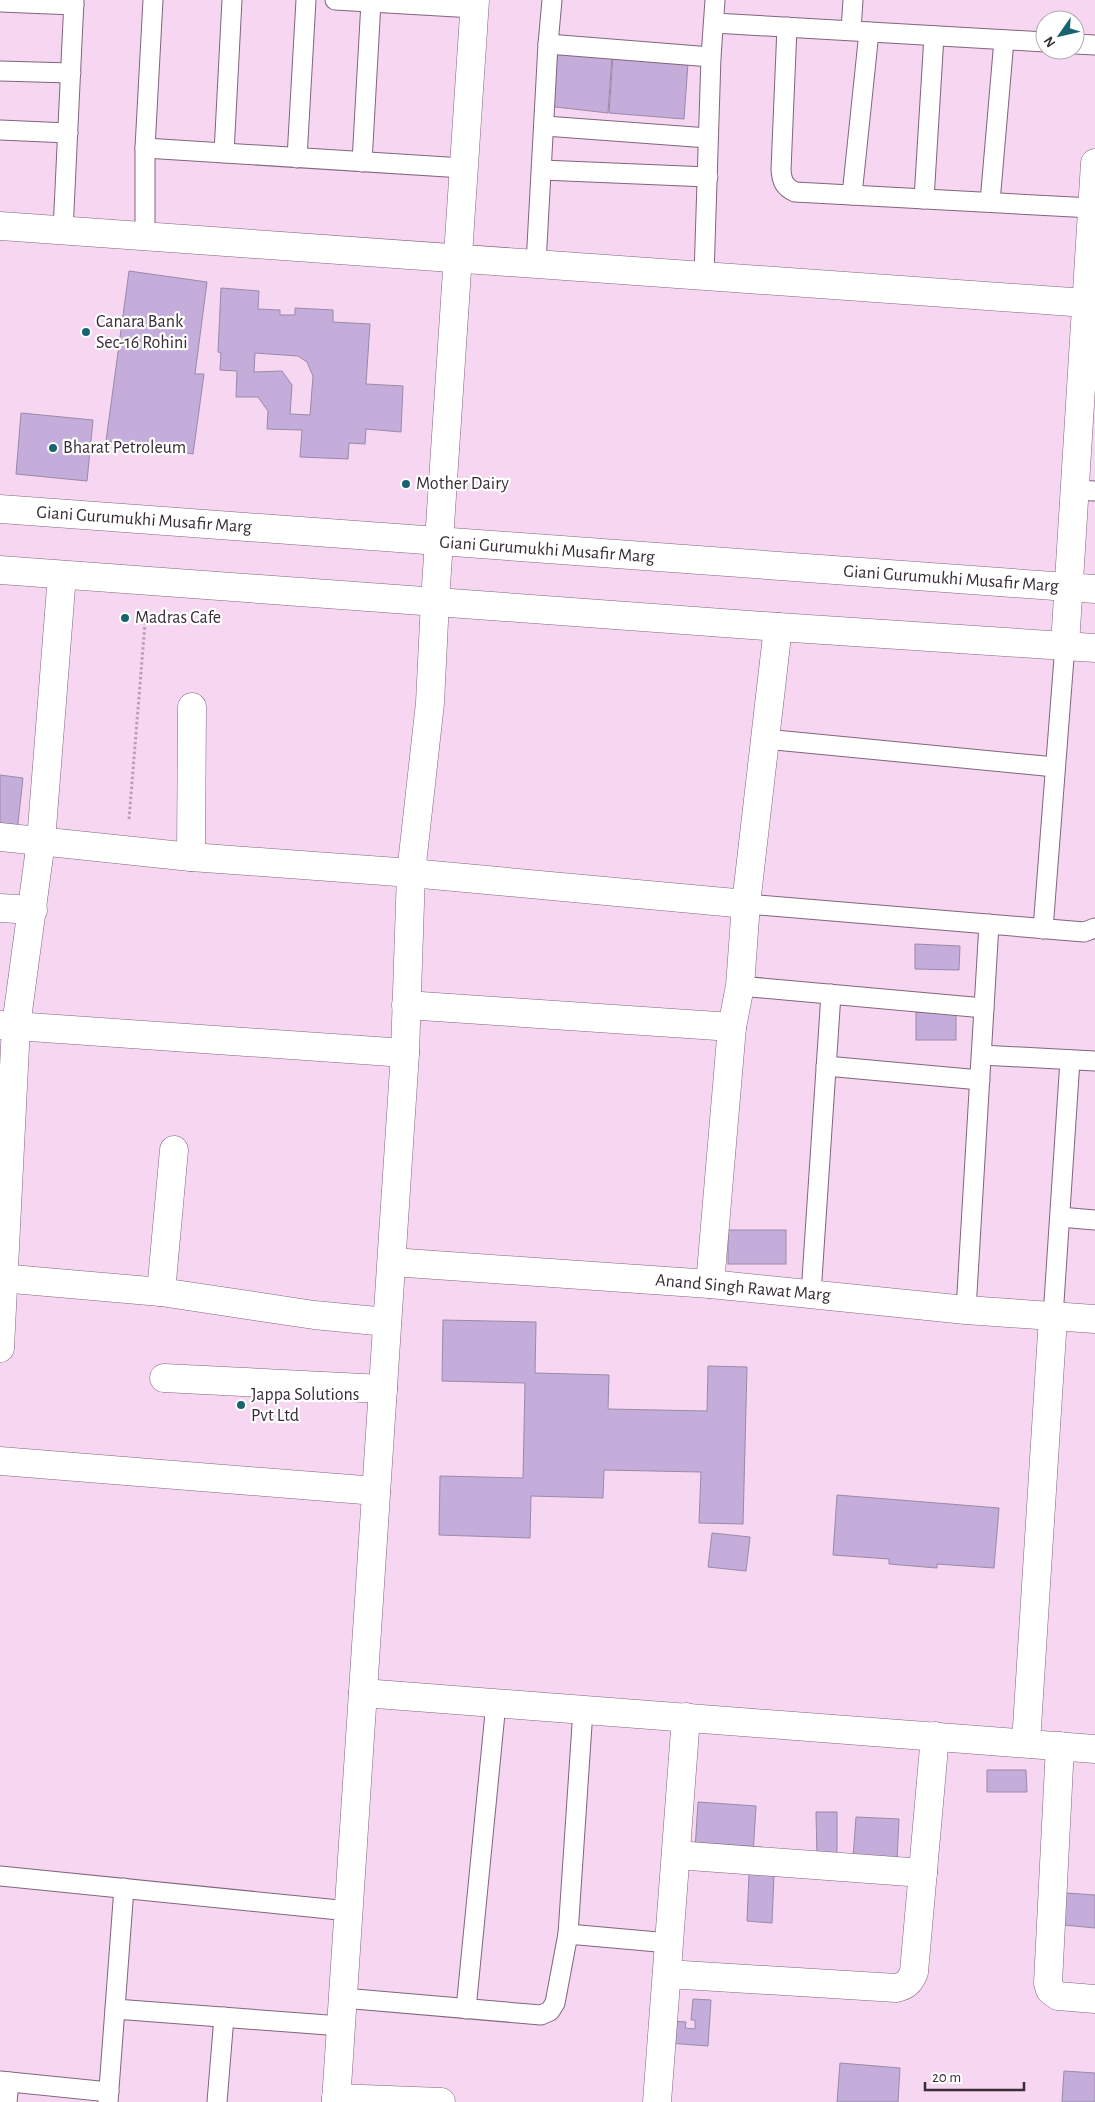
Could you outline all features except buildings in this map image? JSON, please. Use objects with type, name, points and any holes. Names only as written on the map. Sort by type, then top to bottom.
[{"type":"street","points":[[440,2102],[336,2100],[405,1053],[411,873],[430,703],[474,4]]},
{"type":"street","points":[[1065,645],[1068,587],[1085,490],[1090,338],[1086,303],[1095,163]]},
{"type":"street","points":[[0,226],[1086,303]]},
{"type":"street","name":"Giani Gurumukhi Musafir Marg","points":[[0,509],[1095,589]]},
{"type":"street","points":[[0,570],[778,627],[1095,648]]},
{"type":"street","points":[[0,1348],[8,1025],[33,910],[41,841],[62,575]]},
{"type":"street","points":[[710,1284],[732,1027],[740,986],[746,904],[778,627]]},
{"type":"street","points":[[191,857],[192,707]]},
{"type":"street","points":[[0,837],[191,857],[411,873],[746,904]]},
{"type":"street","points":[[0,908],[33,910]]},
{"type":"street","points":[[406,1005],[732,1027]]},
{"type":"street","points":[[8,1025],[405,1053]]},
{"type":"street","points":[[161,1292],[174,1150]]},
{"type":"street","name":"Anand Singh Rawat Marg","points":[[392,1262],[710,1284],[966,1310],[1095,1319]]},
{"type":"street","points":[[2,1278],[161,1292],[314,1315],[387,1322]]},
{"type":"street","points":[[1026,1744],[1053,1317]]},
{"type":"street","points":[[164,1378],[383,1389]]},
{"type":"street","points":[[0,1461],[376,1491]]},
{"type":"street","points":[[363,1693],[1095,1749]]},
{"type":"street","points":[[657,2102],[686,1717]]},
{"type":"street","points":[[667,1974],[896,1988],[904,1986],[910,1981],[914,1972],[935,1736]]},
{"type":"street","points":[[1060,1746],[1048,1983],[1050,1990],[1058,1996],[1095,1999]]},
{"type":"street","points":[[676,1855],[923,1873]]},
{"type":"lane","points":[[145,236],[145,148],[153,0]]},
{"type":"lane","points":[[224,153],[232,0]]},
{"type":"lane","points":[[297,158],[306,0]]},
{"type":"lane","points":[[335,0],[474,4]]},
{"type":"lane","points":[[536,264],[552,0]]},
{"type":"lane","points":[[704,276],[711,57],[715,0]]},
{"type":"lane","points":[[852,195],[860,31],[853,0]]},
{"type":"lane","points":[[0,2],[74,2],[62,230]]},
{"type":"lane","points":[[362,162],[371,2]]},
{"type":"lane","points":[[714,23],[1035,42]]},
{"type":"lane","points":[[787,27],[782,180],[787,188],[795,192],[1092,208]]},
{"type":"lane","points":[[924,199],[934,36]]},
{"type":"lane","points":[[990,202],[1004,40]]},
{"type":"lane","points":[[548,44],[711,57]]},
{"type":"lane","points":[[0,71],[71,73]]},
{"type":"lane","points":[[544,126],[708,138]]},
{"type":"lane","points":[[0,130],[68,133]]},
{"type":"lane","points":[[145,148],[463,168]]},
{"type":"lane","points":[[542,170],[708,176]]},
{"type":"lane","points":[[1043,929],[1065,645]]},
{"type":"lane","points":[[765,739],[1055,766]]},
{"type":"lane","points":[[746,904],[1084,932],[1095,928]]},
{"type":"lane","points":[[966,1310],[989,924]]},
{"type":"lane","points":[[740,986],[984,1008]]},
{"type":"lane","points":[[811,1294],[831,994]]},
{"type":"lane","points":[[982,1055],[1095,1061]]},
{"type":"lane","points":[[1053,1317],[1070,1060]]},
{"type":"lane","points":[[826,1066],[980,1080]]},
{"type":"lane","points":[[1060,1217],[1095,1220]]},
{"type":"lane","points":[[466,2009],[496,1703]]},
{"type":"lane","points":[[343,1998],[532,2015],[541,2015],[550,2011],[555,2003],[568,1934],[583,1710]]},
{"type":"lane","points":[[0,1876],[349,1910]]},
{"type":"lane","points":[[7,2102],[4,2082],[108,2097],[124,1888]]},
{"type":"lane","points":[[568,1934],[669,1943]]},
{"type":"lane","points":[[115,2009],[341,2026]]},
{"type":"lane","points":[[217,2102],[224,2017]]},
{"type":"path","points":[[127,850],[148,581]]},
{"type":"place","name":"Canara Bank Sec-16 Rohini","points":[[86,332]]},
{"type":"place","name":"Bharat Petroleum","points":[[53,448]]},
{"type":"place","name":"Mother Dairy","points":[[406,484]]},
{"type":"place","name":"Madras Cafe","points":[[125,618]]},
{"type":"place","name":"Jappa Solutions Pvt Ltd","points":[[241,1405]]}]
